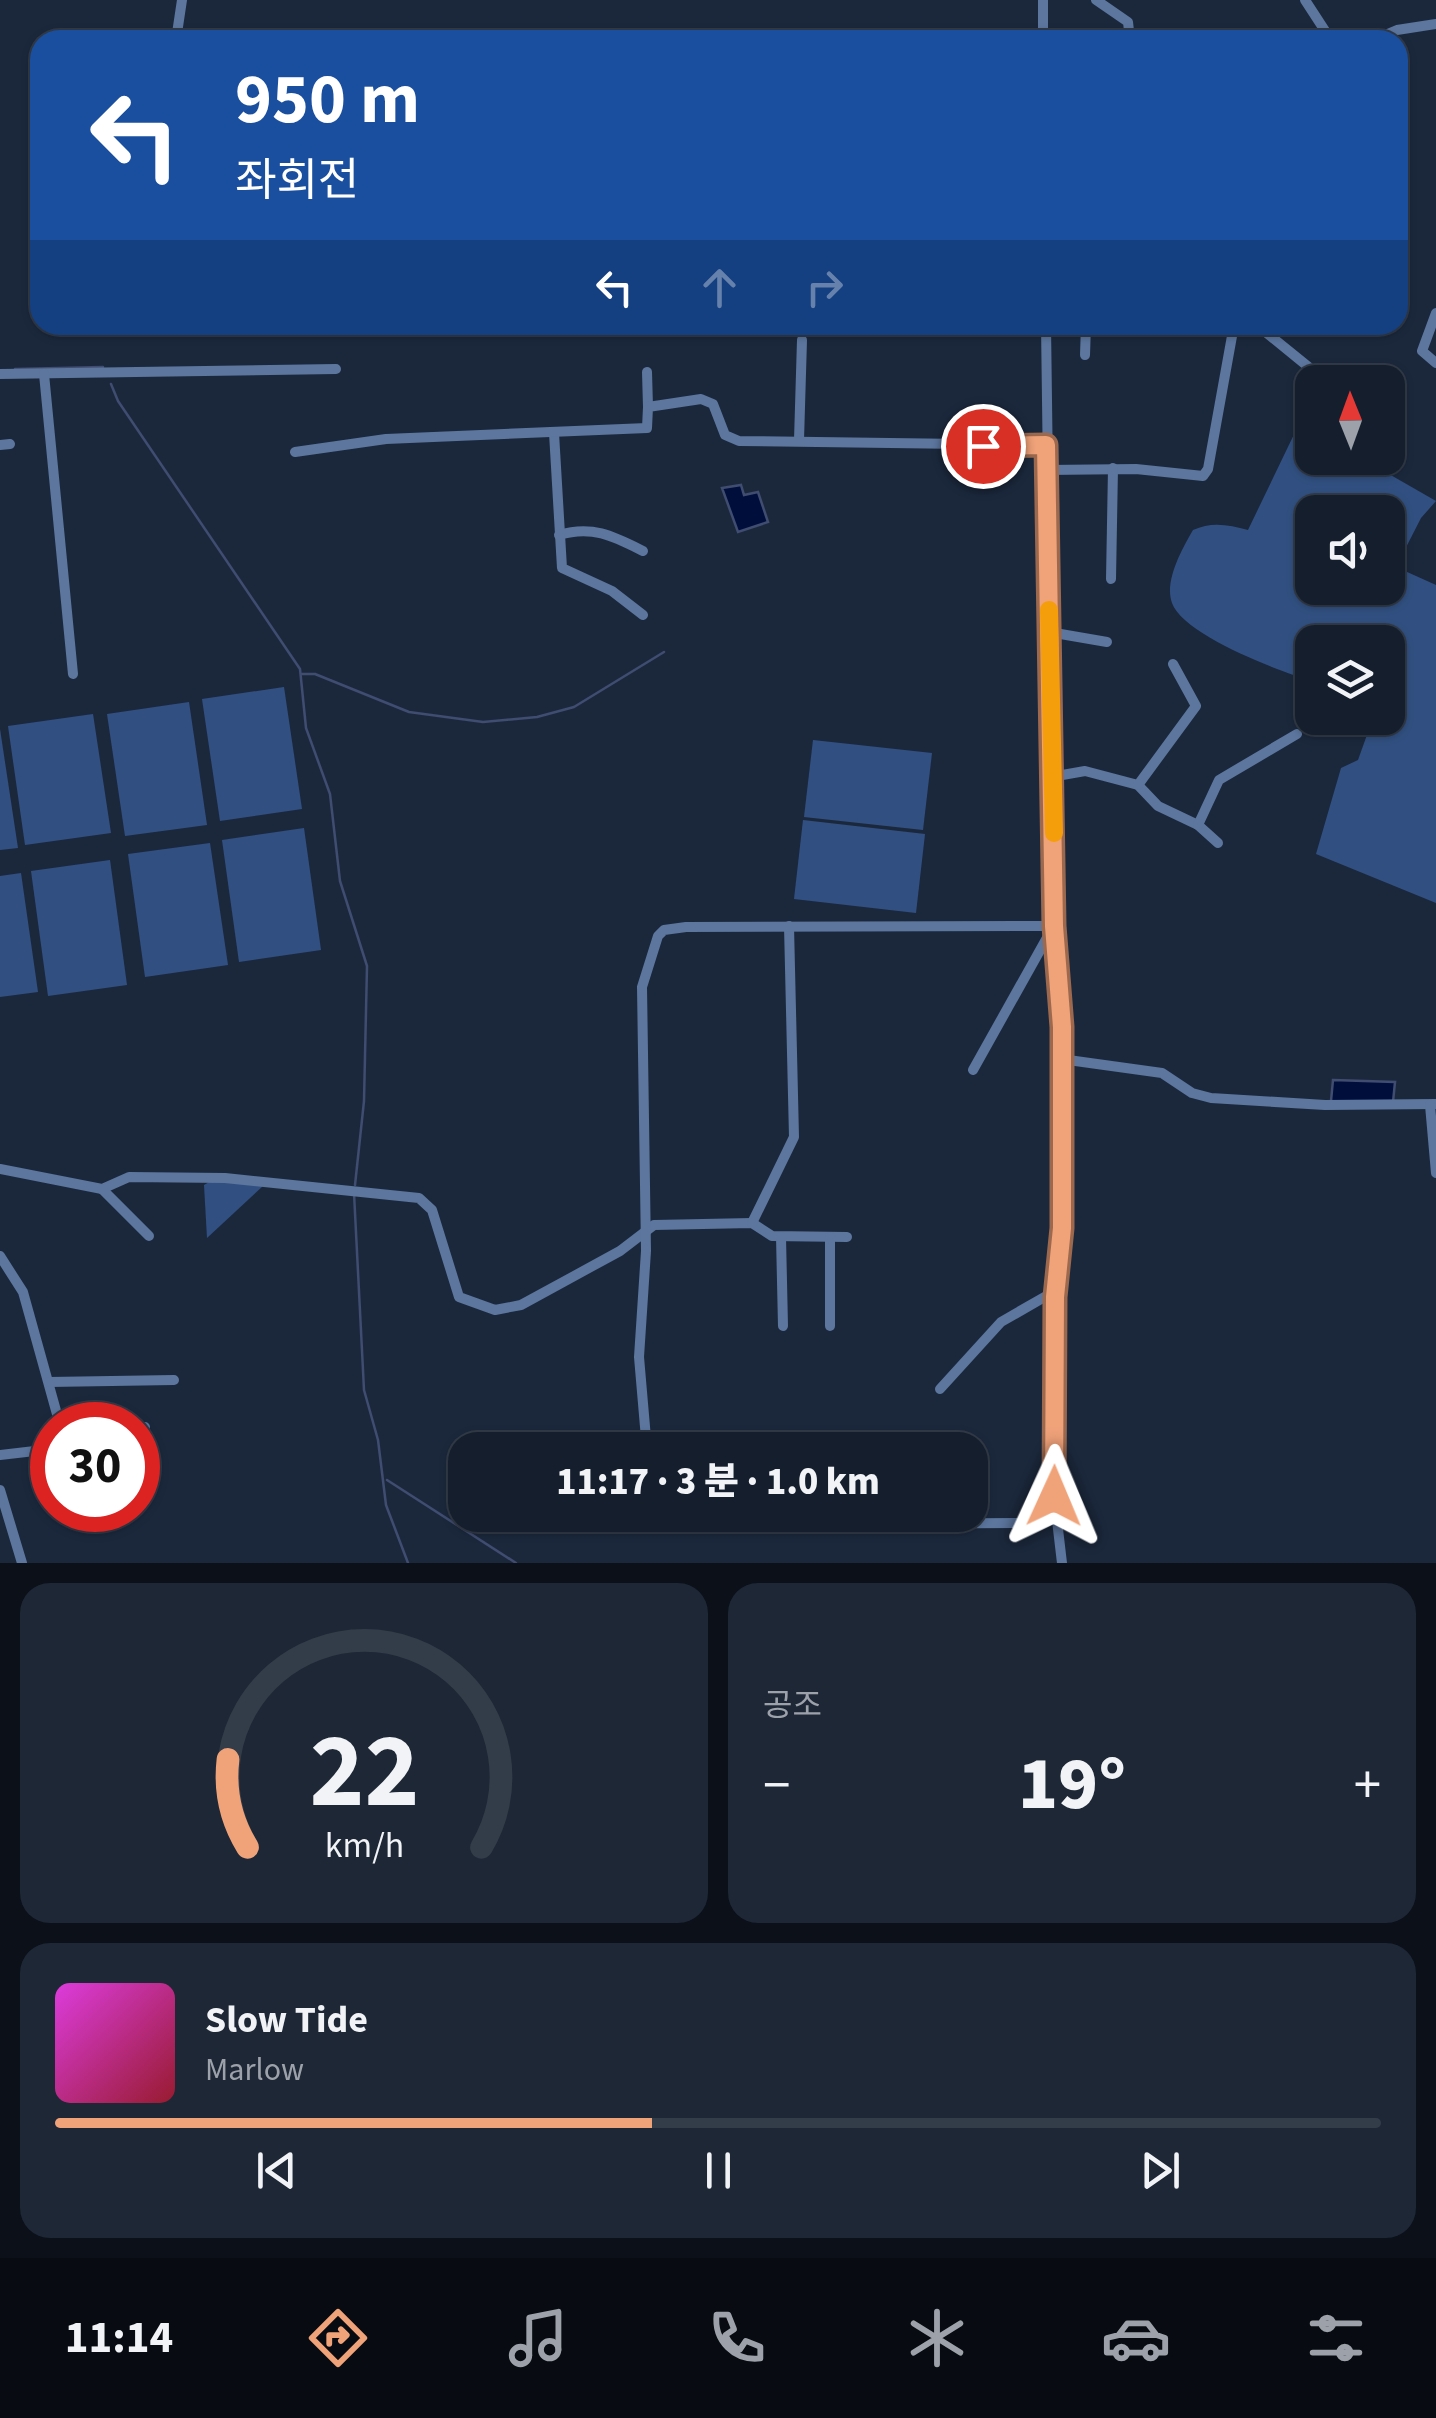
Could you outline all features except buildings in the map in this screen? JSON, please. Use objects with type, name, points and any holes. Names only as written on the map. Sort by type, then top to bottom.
[{"type":"street","points":[[178,30],[182,0]]},
{"type":"street","points":[[1043,0],[1043,30]]},
{"type":"street","points":[[1096,0],[1128,22],[1129,30]]},
{"type":"street","points":[[1305,0],[1324,30]]},
{"type":"street","points":[[1398,30],[1436,24]]},
{"type":"street","points":[[1436,313],[1422,351],[1436,363]]},
{"type":"street","points":[[1046,335],[1054,926],[1061,1059],[1062,1228],[1055,1290],[1055,1516],[1062,1563]]},
{"type":"street","points":[[1086,335],[1086,355]]},
{"type":"street","points":[[1047,470],[1113,468],[1203,476],[1208,469],[1232,335]]},
{"type":"street","points":[[1269,335],[1306,365]]},
{"type":"street","points":[[799,440],[802,340]]},
{"type":"street","points":[[0,374],[336,370]]},
{"type":"street","points":[[295,452],[386,438],[647,428],[647,372]]},
{"type":"street","points":[[44,374],[72,674]]},
{"type":"street","points":[[648,407],[701,399],[713,404],[722,430],[731,439],[1046,445]]},
{"type":"street","points":[[554,433],[558,536],[565,571],[612,591],[643,614]]},
{"type":"street","points":[[1111,580],[1113,468]]},
{"type":"street","points":[[558,536],[585,529],[608,534],[643,552]]},
{"type":"street","points":[[1049,632],[1107,642]]},
{"type":"street","points":[[1138,786],[1196,706],[1173,664]]},
{"type":"street","points":[[1198,825],[1219,780],[1295,735]]},
{"type":"street","points":[[1052,777],[1085,772],[1138,786],[1158,806],[1198,825],[1218,844]]},
{"type":"street","points":[[752,1223],[794,1138],[789,926]]},
{"type":"street","points":[[645,1432],[639,1357],[644,1231],[642,987],[658,936],[672,928],[1054,926]]},
{"type":"street","points":[[972,1070],[1054,926]]},
{"type":"street","points":[[1061,1059],[1162,1073],[1192,1093],[1210,1098],[1433,1104],[1436,1172]]},
{"type":"street","points":[[0,1169],[102,1189],[149,1236]]},
{"type":"street","points":[[102,1189],[129,1177],[261,1179],[355,1188],[427,1202],[459,1297],[495,1310],[521,1305],[620,1252],[654,1225],[752,1223],[781,1237],[847,1237]]},
{"type":"street","points":[[781,1237],[782,1326]]},
{"type":"street","points":[[830,1237],[830,1326]]},
{"type":"street","points":[[0,1256],[23,1292],[54,1402]]},
{"type":"street","points":[[940,1388],[1001,1322],[1055,1290]]},
{"type":"street","points":[[49,1382],[174,1380]]},
{"type":"street","points":[[0,1455],[30,1452]]},
{"type":"street","points":[[0,1490],[22,1563]]},
{"type":"street","points":[[988,1522],[1023,1523],[1055,1516]]},
{"type":"shaded area","points":[[1295,432],[1295,475],[1391,475],[1436,501],[1421,518],[1405,549],[1405,495],[1295,495],[1295,605],[1405,605],[1405,571],[1436,585],[1436,903],[1316,854],[1341,768],[1358,760],[1367,735],[1405,735],[1405,625],[1295,625],[1295,675],[1213,639],[1180,615],[1172,603],[1170,585],[1193,530],[1227,525],[1248,530]]},
{"type":"shaded area","points":[[741,485],[744,495],[758,492],[768,522],[738,532],[722,488]]},
{"type":"shaded area","points":[[284,687],[302,809],[220,821],[202,699]]},
{"type":"shaded area","points":[[189,702],[207,825],[125,836],[107,714]]},
{"type":"shaded area","points":[[93,714],[111,833],[25,845],[8,726]]},
{"type":"shaded area","points":[[0,729],[18,848],[0,850]]},
{"type":"shaded area","points":[[813,740],[932,753],[923,830],[804,817]]},
{"type":"shaded area","points":[[803,820],[925,834],[916,913],[794,899]]},
{"type":"shaded area","points":[[304,828],[321,950],[239,962],[222,840]]},
{"type":"shaded area","points":[[210,843],[228,965],[145,977],[128,854]]},
{"type":"shaded area","points":[[110,860],[127,985],[48,996],[31,871]]},
{"type":"shaded area","points":[[21,873],[38,992],[0,997],[0,876]]},
{"type":"shaded area","points":[[1333,1080],[1395,1082],[1393,1102],[1331,1101]]},
{"type":"shaded area","points":[[211,1181],[263,1186],[207,1238],[204,1185]]},
{"type":"shaded area","points":[[1065,1296],[1066,1508],[1060,1509],[1059,1298]]},
{"type":"waterway","points":[[15,369],[103,367]]},
{"type":"waterway","points":[[111,384],[118,401],[300,669],[306,728],[330,794],[340,881],[367,966],[364,1101],[355,1185]]},
{"type":"waterway","points":[[302,674],[315,674],[409,712],[483,722],[537,717],[574,707],[664,652]]},
{"type":"waterway","points":[[354,1193],[364,1390],[378,1440],[386,1505],[408,1563]]},
{"type":"waterway","points":[[387,1480],[516,1563]]},
{"type":"slow traffic","points":[[1049,610],[1054,833]]},
{"type":"route","points":[[983,446],[1046,445],[1055,965],[1062,1027],[1062,1228],[1055,1297],[1054,1496]]}]
